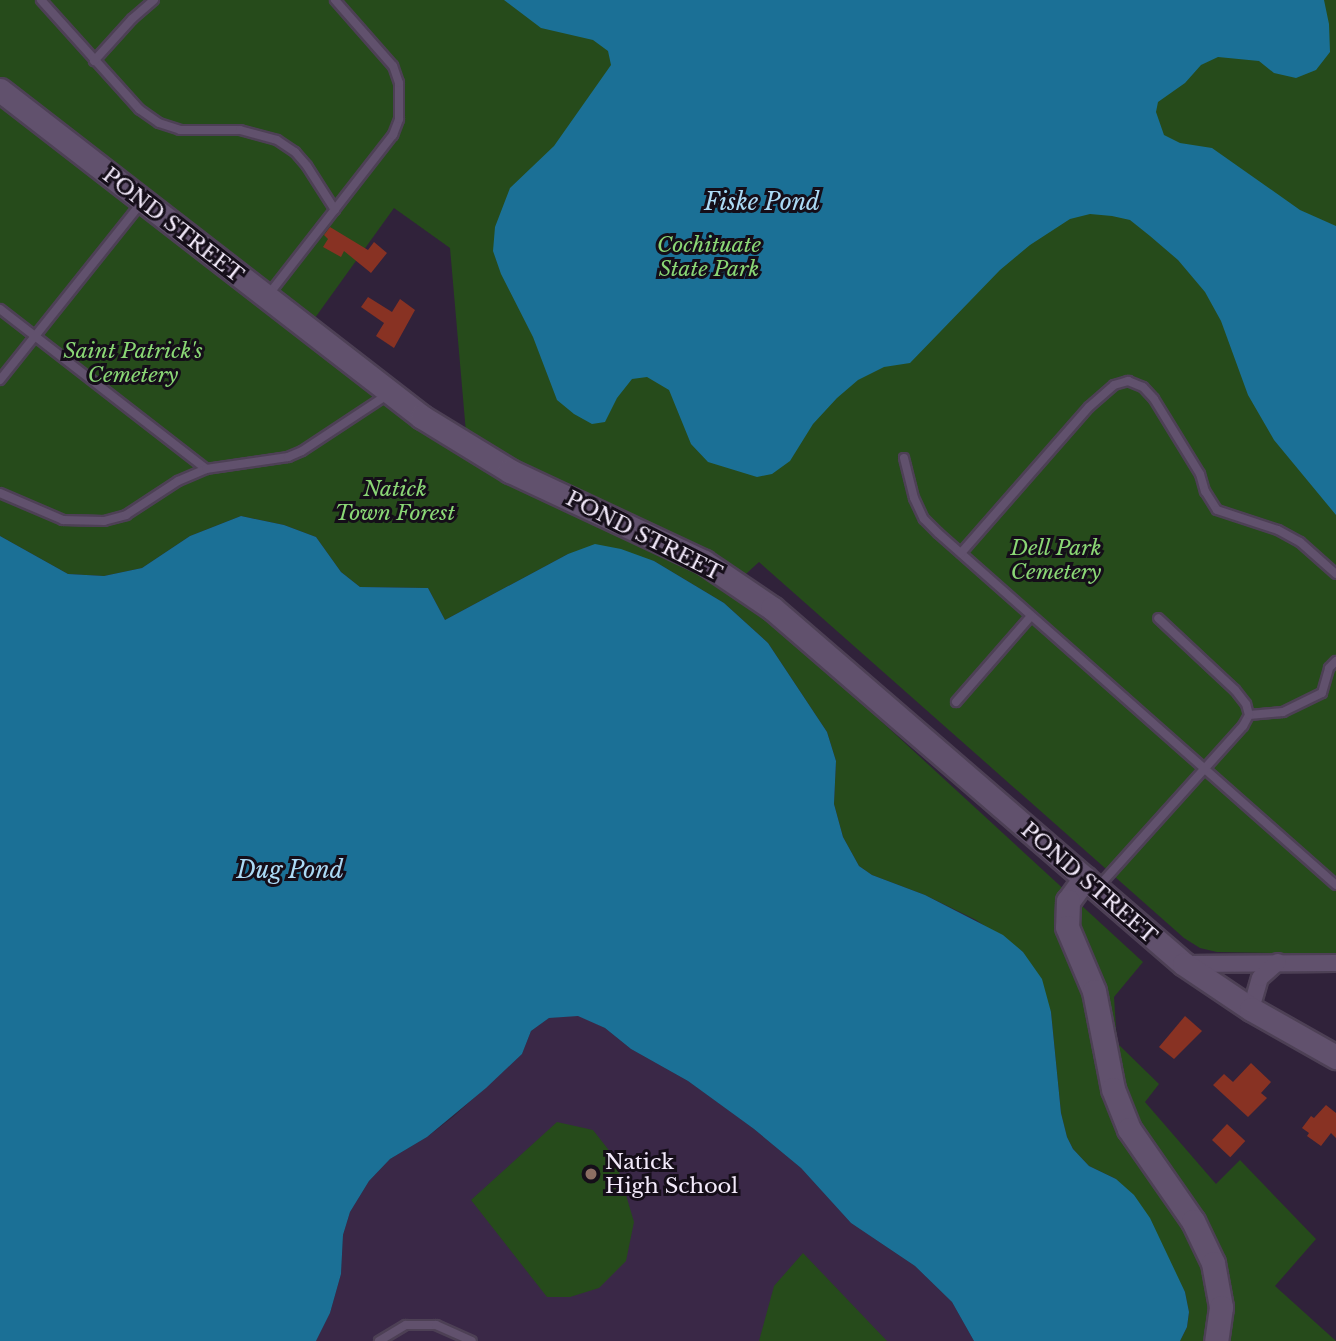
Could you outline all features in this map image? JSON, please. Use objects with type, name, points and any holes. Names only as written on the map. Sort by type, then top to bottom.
[{"type":"street","name":"POND STREET","points":[[0,90],[389,393],[510,471],[704,562],[772,608],[1184,964],[1251,1009],[1336,1057]]},
{"type":"street","points":[[1091,884],[1068,901],[1067,927],[1094,991],[1113,1089],[1129,1129],[1193,1221],[1213,1263],[1222,1307],[1216,1341]]},
{"type":"street","points":[[1251,1009],[1261,978],[1278,962]]},
{"type":"street","points":[[1184,964],[1336,963]]},
{"type":"lane","points":[[41,0],[139,109],[159,123],[180,130],[257,132],[277,140],[295,152],[307,166],[335,210]]},
{"type":"lane","points":[[94,61],[132,19],[154,0]]},
{"type":"lane","points":[[267,298],[393,135],[399,119],[400,101],[393,66],[335,0]]},
{"type":"lane","points":[[0,380],[142,202]]},
{"type":"lane","points":[[0,309],[206,469]]},
{"type":"lane","points":[[961,553],[1089,407],[1114,385],[1128,381],[1143,387],[1154,399],[1200,474],[1205,491],[1217,510],[1278,530],[1300,542],[1336,574]]},
{"type":"lane","points":[[0,492],[63,520],[104,521],[126,515],[178,481],[206,469],[288,457],[389,393]]},
{"type":"lane","points":[[904,458],[914,498],[924,519],[1336,885]]},
{"type":"lane","points":[[956,702],[1031,616]]},
{"type":"lane","points":[[1091,884],[1205,769],[1243,726],[1249,715],[1246,704],[1235,690],[1158,618]]},
{"type":"lane","points":[[1249,715],[1283,712],[1322,694],[1329,668],[1336,662]]},
{"type":"lane","points":[[379,1341],[406,1325],[436,1325],[472,1341]]},
{"type":"shaded area","name":"Natick High School","points":[[578,1015],[605,1028],[631,1049],[688,1081],[754,1129],[801,1168],[851,1223],[915,1266],[952,1302],[974,1341],[316,1341],[330,1313],[341,1274],[343,1235],[350,1212],[369,1181],[390,1159],[427,1137],[453,1117],[522,1054],[531,1031],[549,1018]]},
{"type":"green space","points":[[0,0],[1336,0],[1336,954],[1217,952],[1200,948],[1184,938],[759,562],[736,583],[892,710],[881,721],[1143,962],[1114,997],[1117,1043],[1159,1084],[1145,1102],[1216,1184],[1240,1160],[1316,1239],[1275,1286],[1336,1341],[1180,1341],[1187,1327],[1189,1312],[1185,1292],[1116,1179],[1089,1166],[1073,1149],[1067,1137],[1061,1113],[1051,1012],[1023,952],[976,920],[925,895],[872,875],[859,866],[843,837],[834,804],[836,761],[827,732],[768,643],[724,603],[654,561],[568,554],[445,620],[428,588],[360,587],[341,572],[316,537],[284,525],[241,516],[190,536],[142,568],[104,576],[68,574],[0,536]],"holes":[[[394,208],[450,248],[467,444],[307,329]]]},
{"type":"green space","points":[[557,1122],[593,1130],[615,1158],[634,1222],[626,1261],[599,1288],[570,1297],[547,1297],[471,1200]]},
{"type":"green space","points":[[803,1253],[887,1341],[759,1341],[774,1286]]},
{"type":"water","name":"Fiske Pond","points":[[504,0],[1324,0],[1329,24],[1330,52],[1316,70],[1296,78],[1274,73],[1259,61],[1218,57],[1201,65],[1185,83],[1158,102],[1156,112],[1164,135],[1180,143],[1212,148],[1300,210],[1336,226],[1336,515],[1274,440],[1248,395],[1221,321],[1205,292],[1178,260],[1150,236],[1130,220],[1112,216],[1090,214],[1070,219],[1030,245],[1000,270],[910,363],[884,367],[858,380],[837,398],[813,424],[790,461],[772,474],[757,477],[708,462],[691,444],[669,390],[647,377],[632,379],[617,398],[605,422],[592,424],[574,414],[557,400],[533,337],[501,274],[493,251],[495,227],[510,188],[554,146],[611,65],[608,51],[593,40],[541,28]]},
{"type":"water","name":"Dug Pond","points":[[241,516],[284,525],[316,537],[341,572],[360,587],[428,588],[445,620],[568,554],[595,544],[621,549],[654,561],[724,603],[768,643],[827,732],[836,761],[834,804],[843,837],[859,866],[872,875],[925,895],[1003,935],[1023,952],[1042,979],[1051,1012],[1061,1113],[1067,1137],[1073,1149],[1089,1166],[1116,1179],[1134,1195],[1150,1218],[1185,1292],[1189,1312],[1187,1327],[1180,1341],[974,1341],[952,1302],[915,1266],[851,1223],[801,1168],[754,1129],[688,1081],[631,1049],[605,1028],[578,1016],[549,1018],[531,1031],[522,1054],[486,1088],[427,1137],[390,1159],[369,1181],[350,1212],[343,1235],[341,1274],[330,1313],[316,1341],[0,1341],[0,536],[68,574],[104,576],[142,568],[190,536]]},
{"type":"building","points":[[330,227],[368,250],[374,242],[387,253],[371,273],[344,251],[341,257],[323,247],[328,239],[324,235]]},
{"type":"building","points":[[368,297],[392,312],[400,299],[415,310],[394,348],[376,336],[384,323],[361,307]]},
{"type":"building","points":[[1185,1016],[1202,1031],[1174,1059],[1159,1047]]},
{"type":"building","points":[[1251,1063],[1271,1082],[1261,1093],[1267,1098],[1248,1117],[1213,1085],[1224,1074],[1233,1082]]},
{"type":"building","points":[[1326,1105],[1336,1113],[1336,1138],[1331,1133],[1321,1146],[1307,1136],[1309,1133],[1302,1128],[1311,1116],[1314,1118]]},
{"type":"building","points":[[1227,1124],[1245,1141],[1230,1157],[1212,1140]]},
{"type":"place","name":"Natick High School","points":[[591,1174]]},
{"type":"park label","name":"Cochituate State Park","points":[[709,257]]},
{"type":"park label","name":"Saint Patrick's Cemetery","points":[[133,363]]},
{"type":"park label","name":"Natick Town Forest","points":[[395,501]]},
{"type":"park label","name":"Dell Park Cemetery","points":[[1056,560]]}]
